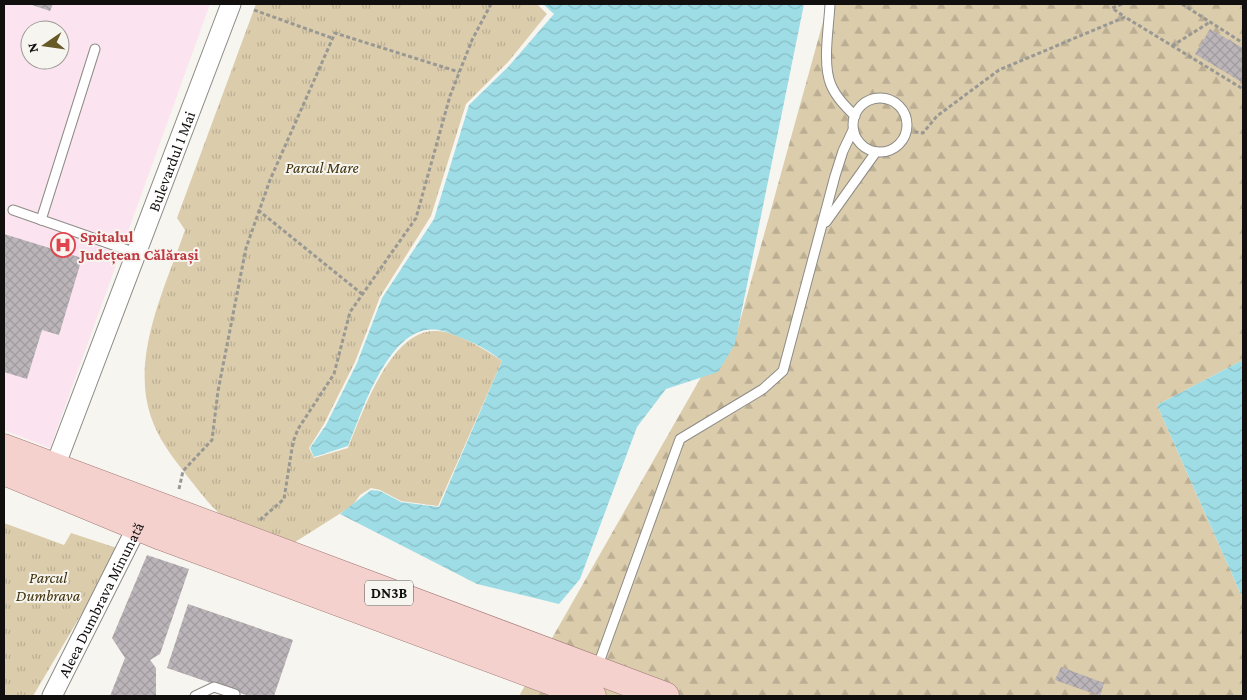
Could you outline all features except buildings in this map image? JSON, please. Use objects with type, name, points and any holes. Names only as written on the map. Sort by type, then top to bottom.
[{"type":"main road","name":"DN3B","points":[[4,448],[51,478]]},
{"type":"main road","name":"DN3B","points":[[4,471],[51,478],[152,514],[594,684],[629,687],[665,696]]},
{"type":"main road","name":"DN3B","points":[[152,514],[237,537],[594,684]]},
{"type":"street","name":"Bulevardul 1 Mai","points":[[51,478],[231,4]]},
{"type":"street","name":"Aleea Dumbrava Minunată","points":[[52,696],[152,514]]},
{"type":"lane","points":[[830,4],[827,69],[831,84],[854,116]]},
{"type":"lane","points":[[41,220],[95,49]]},
{"type":"lane","points":[[885,97],[898,104],[907,116],[908,130],[901,144],[888,152],[871,152],[861,144],[854,130],[854,116],[858,108],[870,99],[885,97]]},
{"type":"lane","points":[[594,684],[680,439],[763,389],[783,371],[843,151],[854,130]]},
{"type":"lane","points":[[823,226],[876,152]]},
{"type":"lane","points":[[13,210],[136,254]]},
{"type":"lane","points":[[195,696],[214,687],[235,694]]},
{"type":"path","points":[[237,537],[284,499],[293,442],[310,408],[334,374],[350,312],[397,248],[416,218],[450,96],[472,40],[491,4]]},
{"type":"path","points":[[1122,4],[1112,8],[1243,89]]},
{"type":"path","points":[[1182,4],[1243,43]]},
{"type":"path","points":[[254,10],[332,38]]},
{"type":"path","points":[[908,130],[923,133],[937,116],[999,70],[1125,17]]},
{"type":"path","points":[[1172,46],[1210,22]]},
{"type":"path","points":[[152,514],[183,471],[212,440],[218,391],[246,248],[258,210],[335,33],[459,72]]},
{"type":"path","points":[[258,210],[362,294]]},
{"type":"shaded area","name":"Spitalul Județean Călărași","points":[[4,4],[210,4],[50,448],[4,430]]},
{"type":"green space","name":"Parcul Mare","points":[[256,4],[537,4],[547,14],[509,61],[466,104],[431,216],[380,297],[355,362],[324,424],[309,448],[314,458],[348,448],[380,376],[392,358],[405,344],[420,334],[436,331],[461,338],[502,361],[438,506],[401,501],[380,490],[371,488],[360,495],[352,506],[292,544],[233,523],[215,510],[184,472],[161,439],[151,417],[146,394],[145,370],[153,322],[185,230],[177,218]]},
{"type":"green space","points":[[828,4],[1243,4],[1243,360],[1157,405],[1243,599],[1243,696],[519,696],[709,363],[737,332]]},
{"type":"green space","name":"Parcul Dumbrava","points":[[4,523],[64,545],[71,533],[120,549],[33,696],[4,696]]},
{"type":"water","points":[[543,4],[804,4],[735,344],[718,372],[666,389],[637,427],[580,579],[559,604],[477,584],[340,514],[371,490],[380,491],[401,502],[439,507],[502,361],[487,351],[471,342],[443,331],[421,331],[405,340],[392,354],[370,393],[348,446],[314,457],[310,448],[326,425],[357,363],[382,298],[434,219],[469,105],[508,67],[554,14]]},
{"type":"water","points":[[1243,360],[1243,599],[1157,405]]},
{"type":"place","name":"Spitalul Județean Călărași","points":[[63,245]]}]
